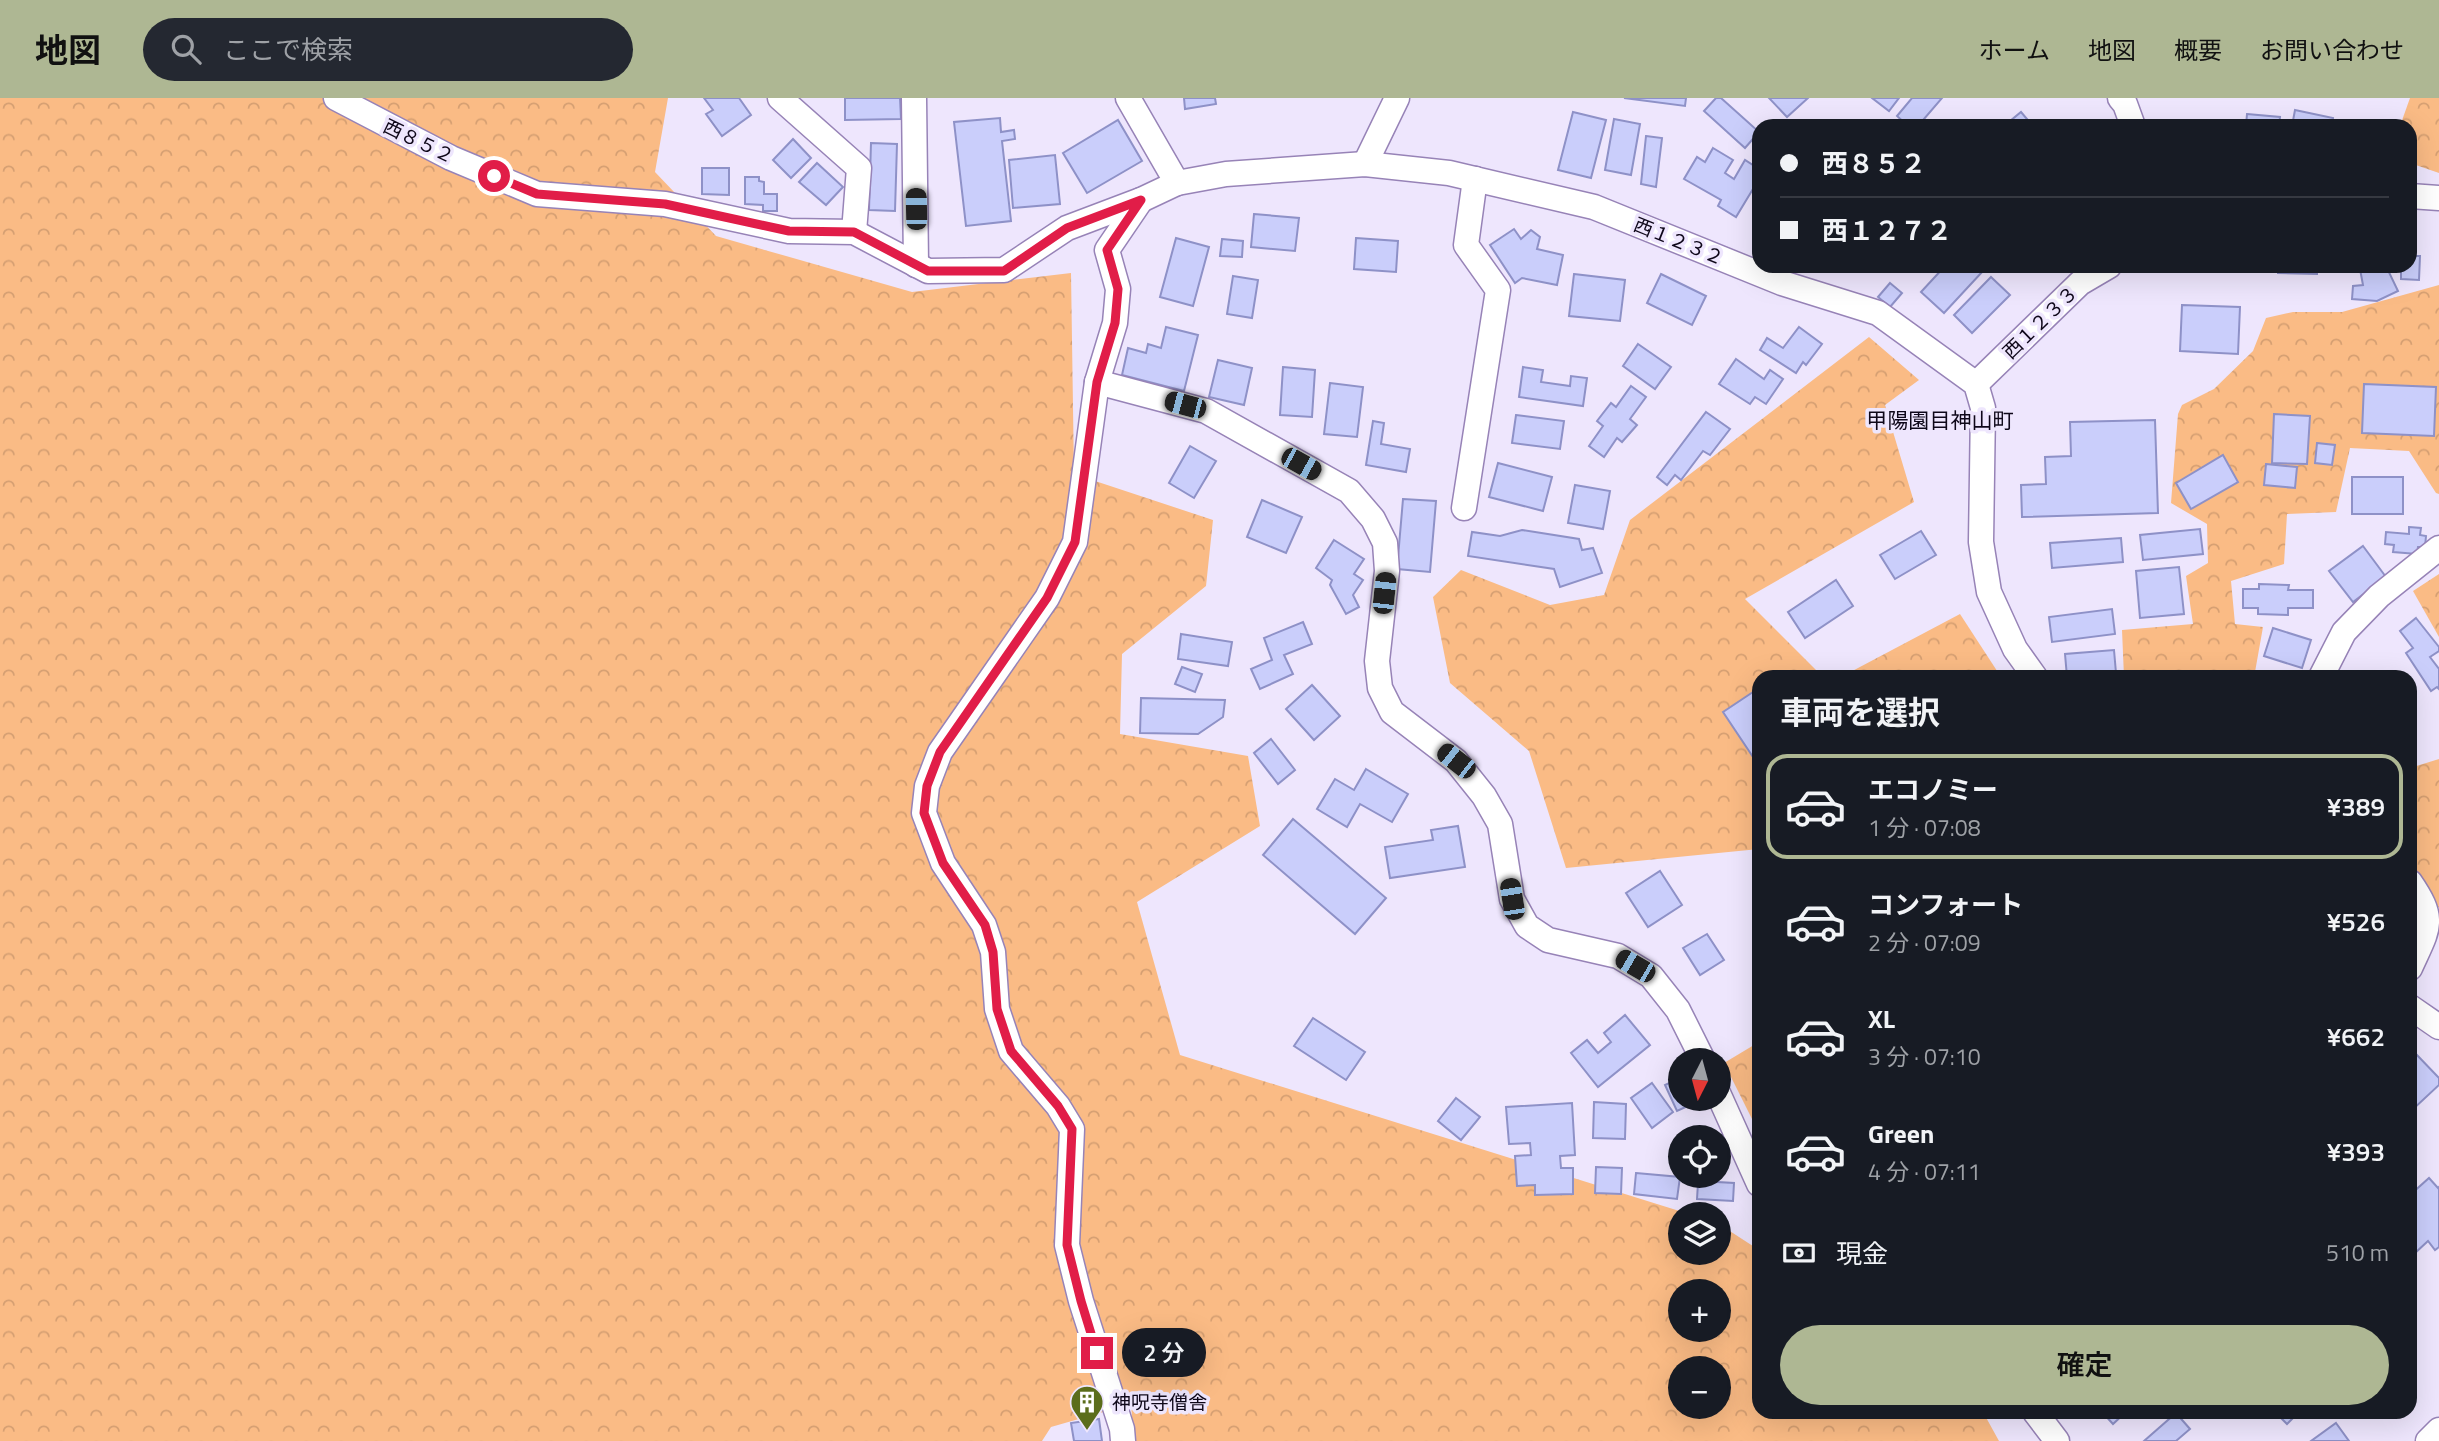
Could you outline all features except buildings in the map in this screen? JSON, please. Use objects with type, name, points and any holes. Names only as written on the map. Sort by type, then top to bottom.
[{"type":"street","name":"西８５２","points":[[336,98],[451,158],[537,194],[665,204],[789,231],[854,232],[928,271],[1004,271],[1067,228],[1141,200],[1177,183]]},
{"type":"street","points":[[780,98],[859,168],[854,232]]},
{"type":"street","points":[[914,98],[916,265]]},
{"type":"street","points":[[1128,98],[1177,183]]},
{"type":"street","points":[[1365,164],[1397,98]]},
{"type":"street","points":[[2120,98],[2130,119]]},
{"type":"street","name":"西１２３２","points":[[1177,183],[1226,174],[1365,164],[1449,173],[1594,207],[1752,271]]},
{"type":"street","points":[[1464,508],[1498,290],[1466,245],[1475,179]]},
{"type":"street","points":[[2417,196],[2439,198]]},
{"type":"street","points":[[1123,1441],[1122,1429],[1081,1301],[1067,1245],[1072,1129],[1058,1106],[1011,1051],[997,1009],[993,952],[985,925],[943,863],[924,813],[927,786],[940,752],[1047,598],[1075,542],[1097,382],[1115,323],[1118,289],[1107,250],[1141,200]]},
{"type":"street","name":"西１２３２","points":[[1757,273],[1878,313],[1976,384]]},
{"type":"street","name":"西１２３３","points":[[1976,384],[2080,283],[2097,273]]},
{"type":"street","points":[[1097,382],[1206,411],[1349,491],[1373,519],[1385,543],[1387,570],[1377,661],[1380,688],[1392,712],[1456,761],[1484,796],[1500,824],[1512,899],[1527,926],[1548,940],[1618,956],[1651,976],[1678,1010],[1697,1048]]},
{"type":"street","points":[[1976,384],[1983,408],[1981,542],[1989,592],[2015,649],[2030,670]]},
{"type":"street","points":[[2325,670],[2344,632],[2379,596],[2439,548]]},
{"type":"street","points":[[2417,892],[2425,903],[2428,926],[2417,952]]},
{"type":"street","points":[[2417,1012],[2439,1027]]},
{"type":"street","points":[[1726,1111],[1752,1168]]},
{"type":"street","points":[[2040,1419],[2057,1441]]},
{"type":"street","points":[[2428,1441],[2439,1430]]},
{"type":"green space","points":[[0,98],[668,98],[655,172],[716,236],[912,292],[1071,273],[1074,474],[1213,520],[1206,586],[1122,654],[1120,734],[1248,756],[1260,826],[1137,902],[1180,1055],[1668,1207],[1668,1265],[1731,1265],[1731,1232],[1752,1245],[1752,1419],[1987,1419],[1999,1441],[1134,1441],[1131,1404],[1051,1427],[1042,1441],[0,1441]]},
{"type":"green space","points":[[2410,98],[2439,98],[2439,173],[2417,165],[2417,119],[2402,119]]},
{"type":"green space","points":[[2439,285],[2439,494],[2409,451],[2350,448],[2336,512],[2287,514],[2284,564],[2231,581],[2235,624],[2263,627],[2255,670],[2124,670],[2122,630],[2193,624],[2186,576],[2208,563],[2207,524],[2171,503],[2178,414],[2182,405],[2214,389],[2253,351],[2266,318],[2293,312],[2342,312]]},
{"type":"green space","points":[[1869,337],[1919,380],[1885,405],[1914,502],[1745,599],[1816,670],[1752,670],[1752,850],[1566,868],[1529,751],[1450,683],[1433,597],[1461,570],[1550,605],[1604,595],[1630,520]]},
{"type":"green space","points":[[2439,574],[2439,637],[2413,591]]},
{"type":"green space","points":[[1960,614],[1996,670],[1854,670]]},
{"type":"green space","points":[[2439,759],[2439,908],[2417,876],[2417,766]]},
{"type":"green space","points":[[1752,1046],[1752,1119],[1731,1077],[1731,1059]]},
{"type":"place","name":"神呪寺僧舎","points":[[1087,1432]]},
{"type":"district","name":"甲陽園目神山町","points":[[1940,421]]},
{"type":"route","points":[[494,176],[537,194],[665,204],[789,231],[854,232],[928,271],[1004,271],[1067,228],[1141,200],[1107,250],[1118,289],[1115,323],[1097,382],[1075,542],[1047,598],[940,752],[927,786],[924,813],[943,863],[985,925],[993,952],[997,1009],[1011,1051],[1058,1106],[1072,1129],[1067,1245],[1097,1353]]}]
